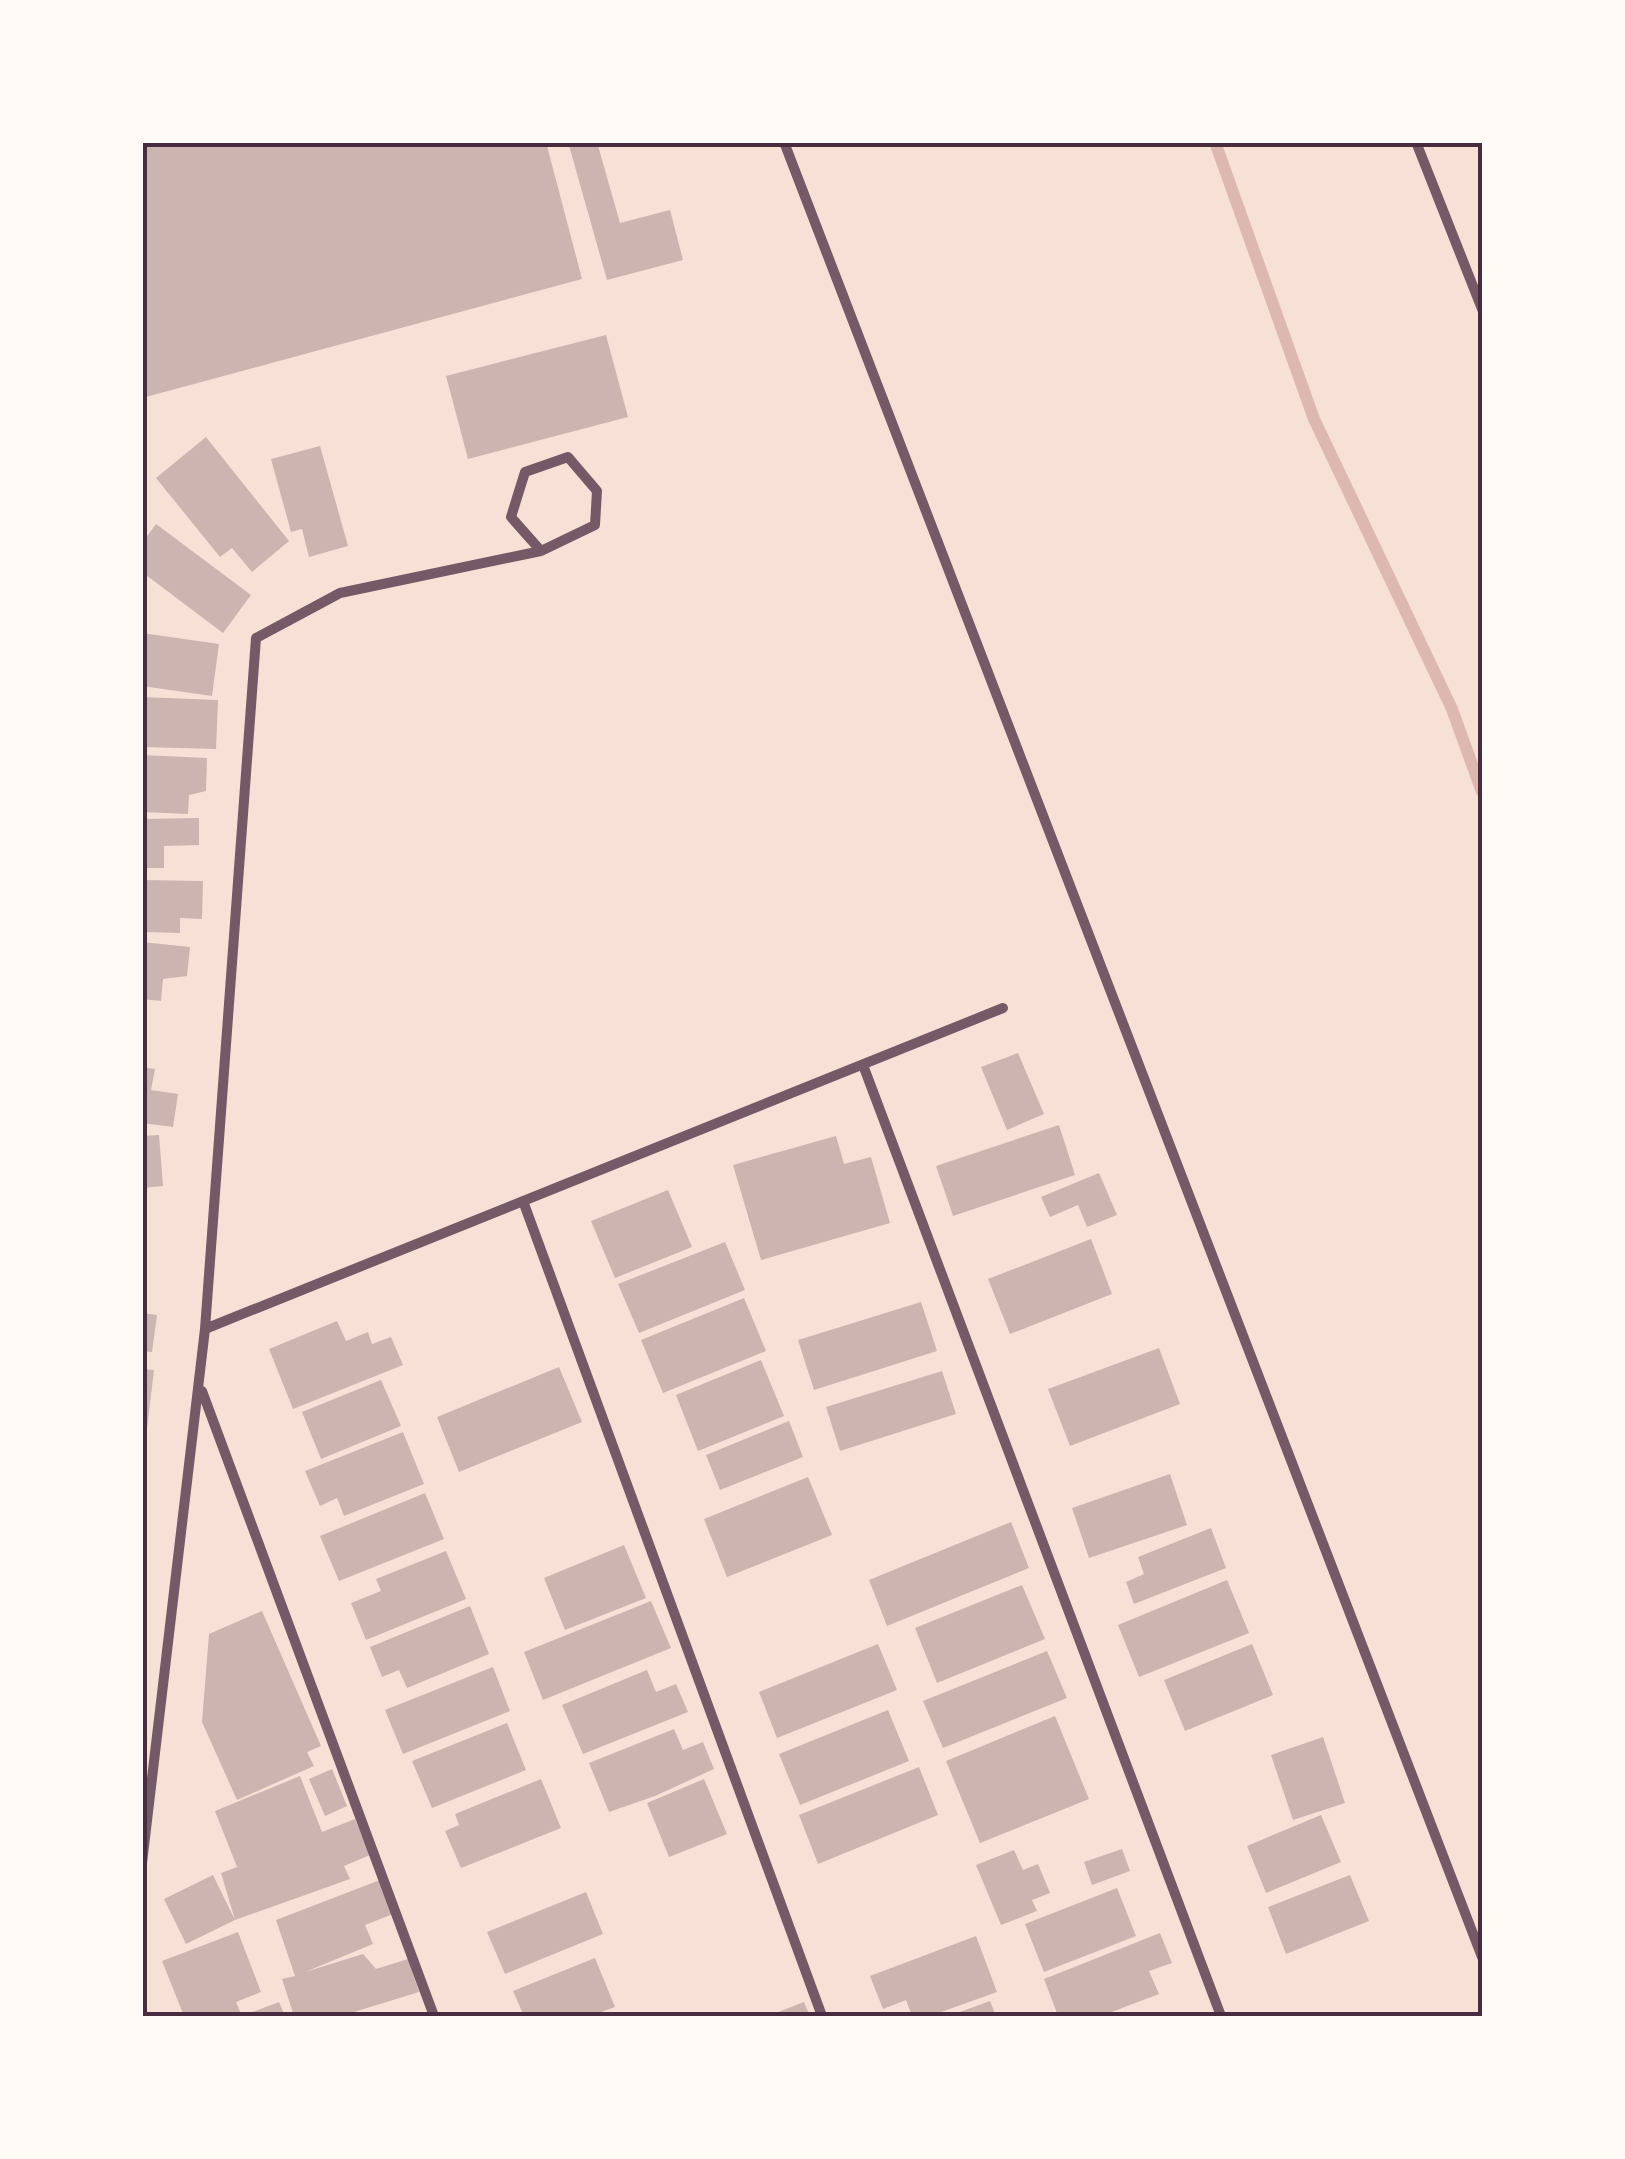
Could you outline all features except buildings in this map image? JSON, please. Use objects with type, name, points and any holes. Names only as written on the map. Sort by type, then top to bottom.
[{"type":"street","points":[[784,142],[1482,1957]]},
{"type":"street","points":[[1416,142],[1482,308]]},
{"type":"street","points":[[142,1862],[206,1328],[256,638],[340,593],[541,551],[596,525],[598,490],[568,456],[525,472],[511,517],[541,551]]},
{"type":"street","points":[[206,1328],[1004,1008]]},
{"type":"street","points":[[863,1064],[1221,2016]]},
{"type":"street","points":[[524,1201],[822,2016]]},
{"type":"street","points":[[200,1385],[434,2016]]},
{"type":"waterway","points":[[1215,142],[1314,419],[1452,709],[1482,792]]}]
